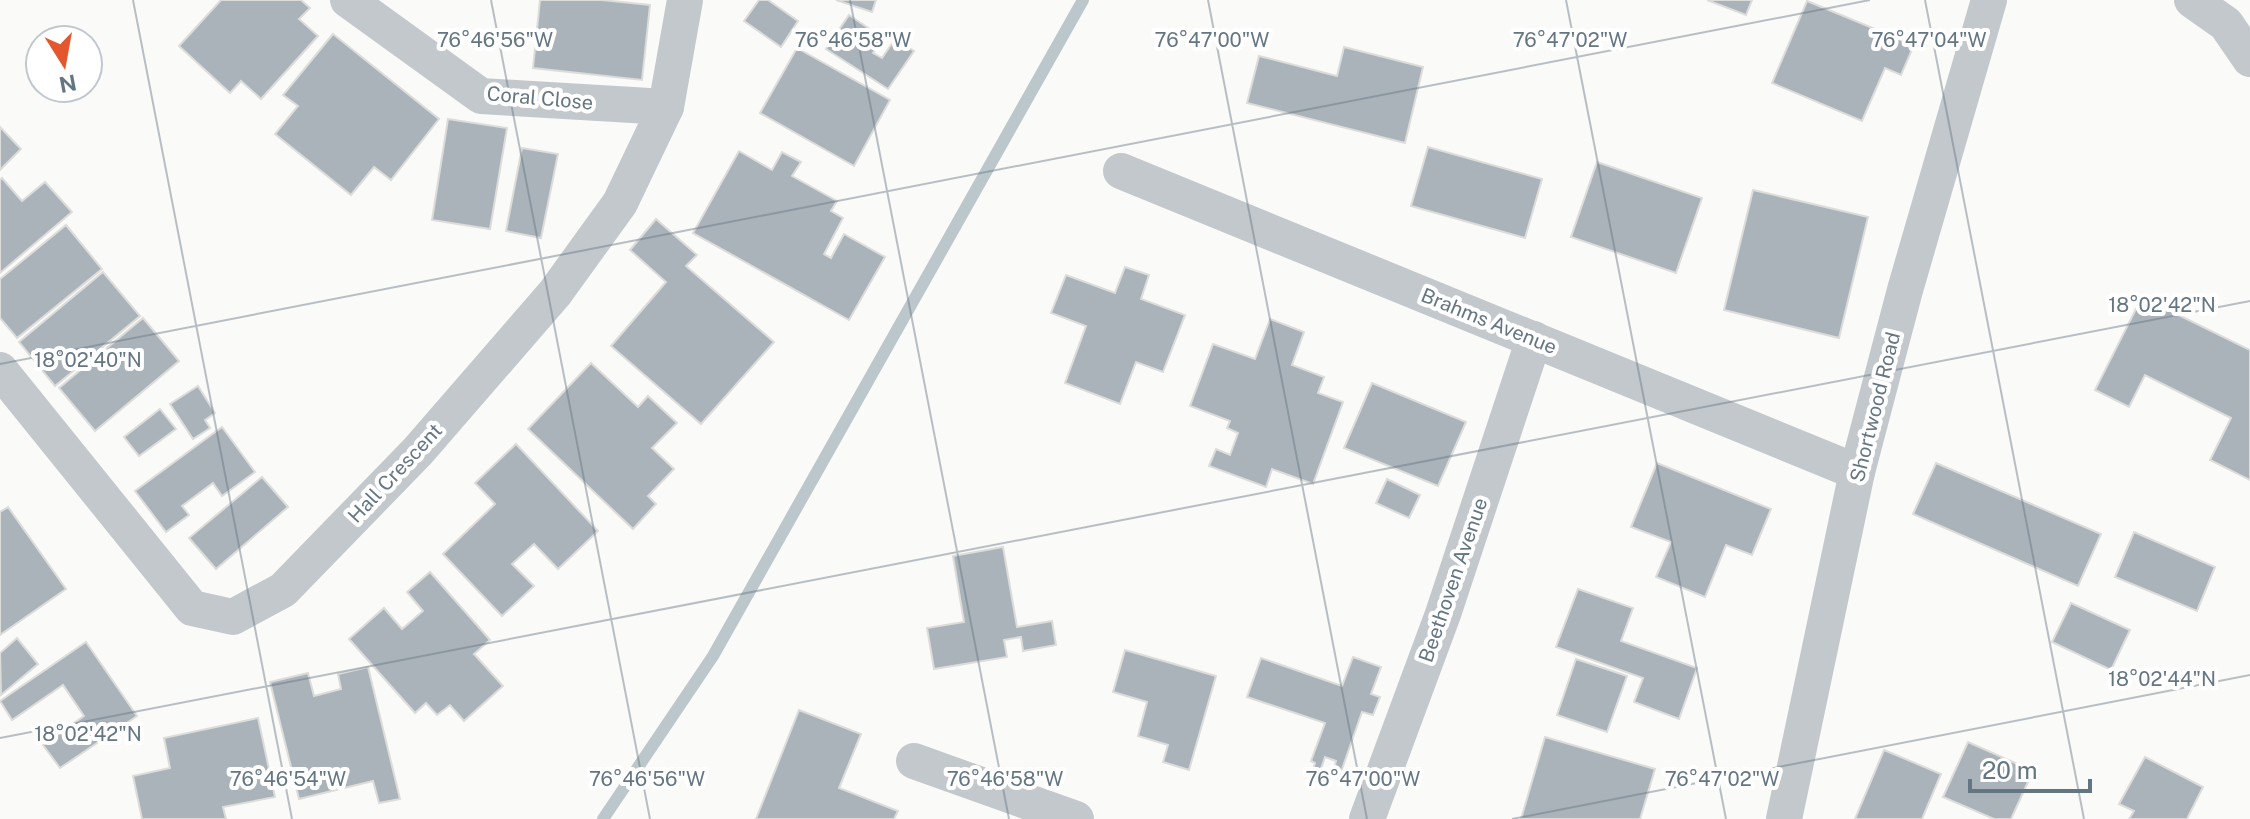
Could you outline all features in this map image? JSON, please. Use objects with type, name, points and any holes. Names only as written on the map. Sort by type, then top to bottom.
[{"type":"street","name":"Coral Close","points":[[348,0],[481,96],[666,107]]},
{"type":"street","name":"Hall Crescent","points":[[0,370],[192,608],[233,617],[283,590],[418,451],[555,293],[620,203],[666,107],[685,0]]},
{"type":"street","name":"Shortwood Road","points":[[1784,819],[1857,472],[1905,290],[1989,0]]},
{"type":"street","points":[[2192,0],[2226,24],[2250,59]]},
{"type":"street","name":"Brahms Avenue","points":[[1121,171],[1857,472]]},
{"type":"street","name":"Beethoven Avenue","points":[[1367,819],[1443,614],[1534,339]]},
{"type":"street","points":[[914,761],[1076,819]]},
{"type":"building","points":[[221,0],[301,0],[310,8],[299,19],[318,36],[261,99],[241,81],[230,93],[179,46]]},
{"type":"building","points":[[540,0],[602,0],[650,5],[642,80],[533,68]]},
{"type":"building","points":[[759,0],[768,0],[798,21],[781,47],[744,21]]},
{"type":"building","points":[[836,0],[876,0],[872,12]]},
{"type":"building","points":[[1707,0],[1752,0],[1746,15]]},
{"type":"building","points":[[1807,1],[1914,45],[1901,75],[1885,68],[1862,121],[1772,83]]},
{"type":"building","points":[[849,15],[883,38],[873,53],[882,58],[895,39],[914,51],[888,89],[826,49]]},
{"type":"building","points":[[333,34],[439,119],[391,180],[374,167],[351,195],[275,134],[298,106],[283,95]]},
{"type":"building","points":[[1344,47],[1423,67],[1405,143],[1247,103],[1259,56],[1337,76]]},
{"type":"building","points":[[797,48],[890,100],[854,166],[760,113]]},
{"type":"building","points":[[448,119],[507,128],[490,229],[432,220]]},
{"type":"building","points":[[0,127],[21,149],[0,170]]},
{"type":"building","points":[[1428,147],[1542,179],[1525,238],[1411,206]]},
{"type":"building","points":[[522,148],[558,154],[541,238],[506,231]]},
{"type":"building","points":[[739,151],[772,170],[782,152],[801,162],[792,176],[837,201],[831,211],[843,218],[824,254],[831,258],[844,234],[885,257],[849,320],[693,233]]},
{"type":"building","points":[[1597,162],[1702,198],[1676,273],[1571,237]]},
{"type":"building","points":[[2,178],[22,201],[45,182],[72,212],[0,273],[0,180]]},
{"type":"building","points":[[1753,190],[1868,217],[1839,338],[1724,310]]},
{"type":"building","points":[[656,219],[697,255],[686,266],[774,342],[701,424],[611,346],[666,282],[630,250]]},
{"type":"building","points":[[66,225],[102,269],[17,338],[0,318],[0,279]]},
{"type":"building","points":[[1125,267],[1149,275],[1141,299],[1185,315],[1163,372],[1136,362],[1120,404],[1065,383],[1086,326],[1051,313],[1066,275],[1115,293]]},
{"type":"building","points":[[103,272],[140,316],[55,386],[19,342]]},
{"type":"building","points":[[2142,297],[2250,350],[2250,480],[2210,460],[2231,418],[2145,375],[2129,407],[2095,390]]},
{"type":"building","points":[[143,318],[179,361],[95,431],[59,388]]},
{"type":"building","points":[[1270,319],[1304,332],[1292,365],[1324,377],[1318,393],[1343,402],[1313,484],[1272,469],[1266,487],[1209,466],[1216,449],[1230,455],[1238,433],[1227,428],[1230,421],[1190,406],[1213,344],[1255,359]]},
{"type":"building","points":[[591,363],[638,407],[648,396],[677,423],[652,448],[674,469],[648,496],[656,504],[633,529],[528,429]]},
{"type":"building","points":[[1372,383],[1466,422],[1438,486],[1344,448]]},
{"type":"building","points":[[198,386],[215,413],[205,420],[210,428],[193,439],[170,404]]},
{"type":"building","points":[[160,409],[176,429],[139,456],[124,437]]},
{"type":"building","points":[[222,427],[255,472],[222,496],[213,483],[182,506],[189,515],[166,532],[135,491]]},
{"type":"building","points":[[516,444],[598,531],[558,569],[534,544],[512,564],[534,586],[502,616],[443,554],[495,504],[475,483]]},
{"type":"building","points":[[1657,463],[1771,509],[1752,555],[1726,545],[1705,597],[1656,577],[1671,542],[1631,527]]},
{"type":"building","points":[[1936,463],[2101,534],[2078,586],[1913,514]]},
{"type":"building","points":[[262,477],[288,507],[216,569],[189,538]]},
{"type":"building","points":[[1387,479],[1420,495],[1409,518],[1376,503]]},
{"type":"building","points":[[8,507],[66,589],[0,635],[0,512]]},
{"type":"building","points":[[2134,532],[2215,567],[2197,611],[2115,577]]},
{"type":"building","points":[[1003,547],[1017,627],[1052,621],[1056,645],[1023,651],[1021,637],[1004,640],[1007,657],[934,669],[927,628],[964,622],[953,556]]},
{"type":"building","points":[[430,572],[490,640],[474,654],[503,686],[464,721],[450,705],[437,715],[426,703],[415,713],[349,639],[384,608],[402,629],[423,611],[407,592]]},
{"type":"building","points":[[1578,589],[1633,608],[1621,641],[1697,668],[1679,719],[1634,702],[1643,678],[1556,647]]},
{"type":"building","points":[[2071,603],[2130,630],[2111,670],[2052,642]]},
{"type":"building","points":[[17,638],[38,664],[1,695],[0,653]]},
{"type":"building","points":[[86,642],[137,716],[60,768],[43,745],[84,716],[63,685],[12,720],[0,701]]},
{"type":"building","points":[[1125,650],[1216,676],[1189,770],[1163,762],[1168,745],[1138,736],[1147,702],[1113,692]]},
{"type":"building","points":[[1353,657],[1381,667],[1371,694],[1380,697],[1373,715],[1362,712],[1341,772],[1334,769],[1336,761],[1325,757],[1320,772],[1313,770],[1315,763],[1311,761],[1325,723],[1247,697],[1261,658],[1342,686]]},
{"type":"building","points":[[1576,659],[1627,676],[1607,732],[1557,715]]},
{"type":"building","points":[[368,667],[400,799],[379,803],[373,781],[299,799],[270,682],[308,673],[314,696],[341,689],[338,674]]},
{"type":"building","points":[[799,710],[861,734],[839,788],[898,811],[894,819],[756,819]]},
{"type":"building","points":[[258,718],[275,797],[223,807],[226,819],[142,819],[133,776],[170,768],[164,738]]},
{"type":"building","points":[[1545,737],[1655,769],[1640,819],[1521,819]]},
{"type":"building","points":[[1968,742],[2033,771],[2011,819],[1994,819],[1943,797]]},
{"type":"building","points":[[1884,750],[1941,774],[1922,819],[1855,819]]},
{"type":"building","points":[[2145,757],[2203,787],[2187,819],[2129,819],[2134,811],[2119,804]]},
{"type":"waterway","points":[[603,819],[713,656],[1083,0]]}]
